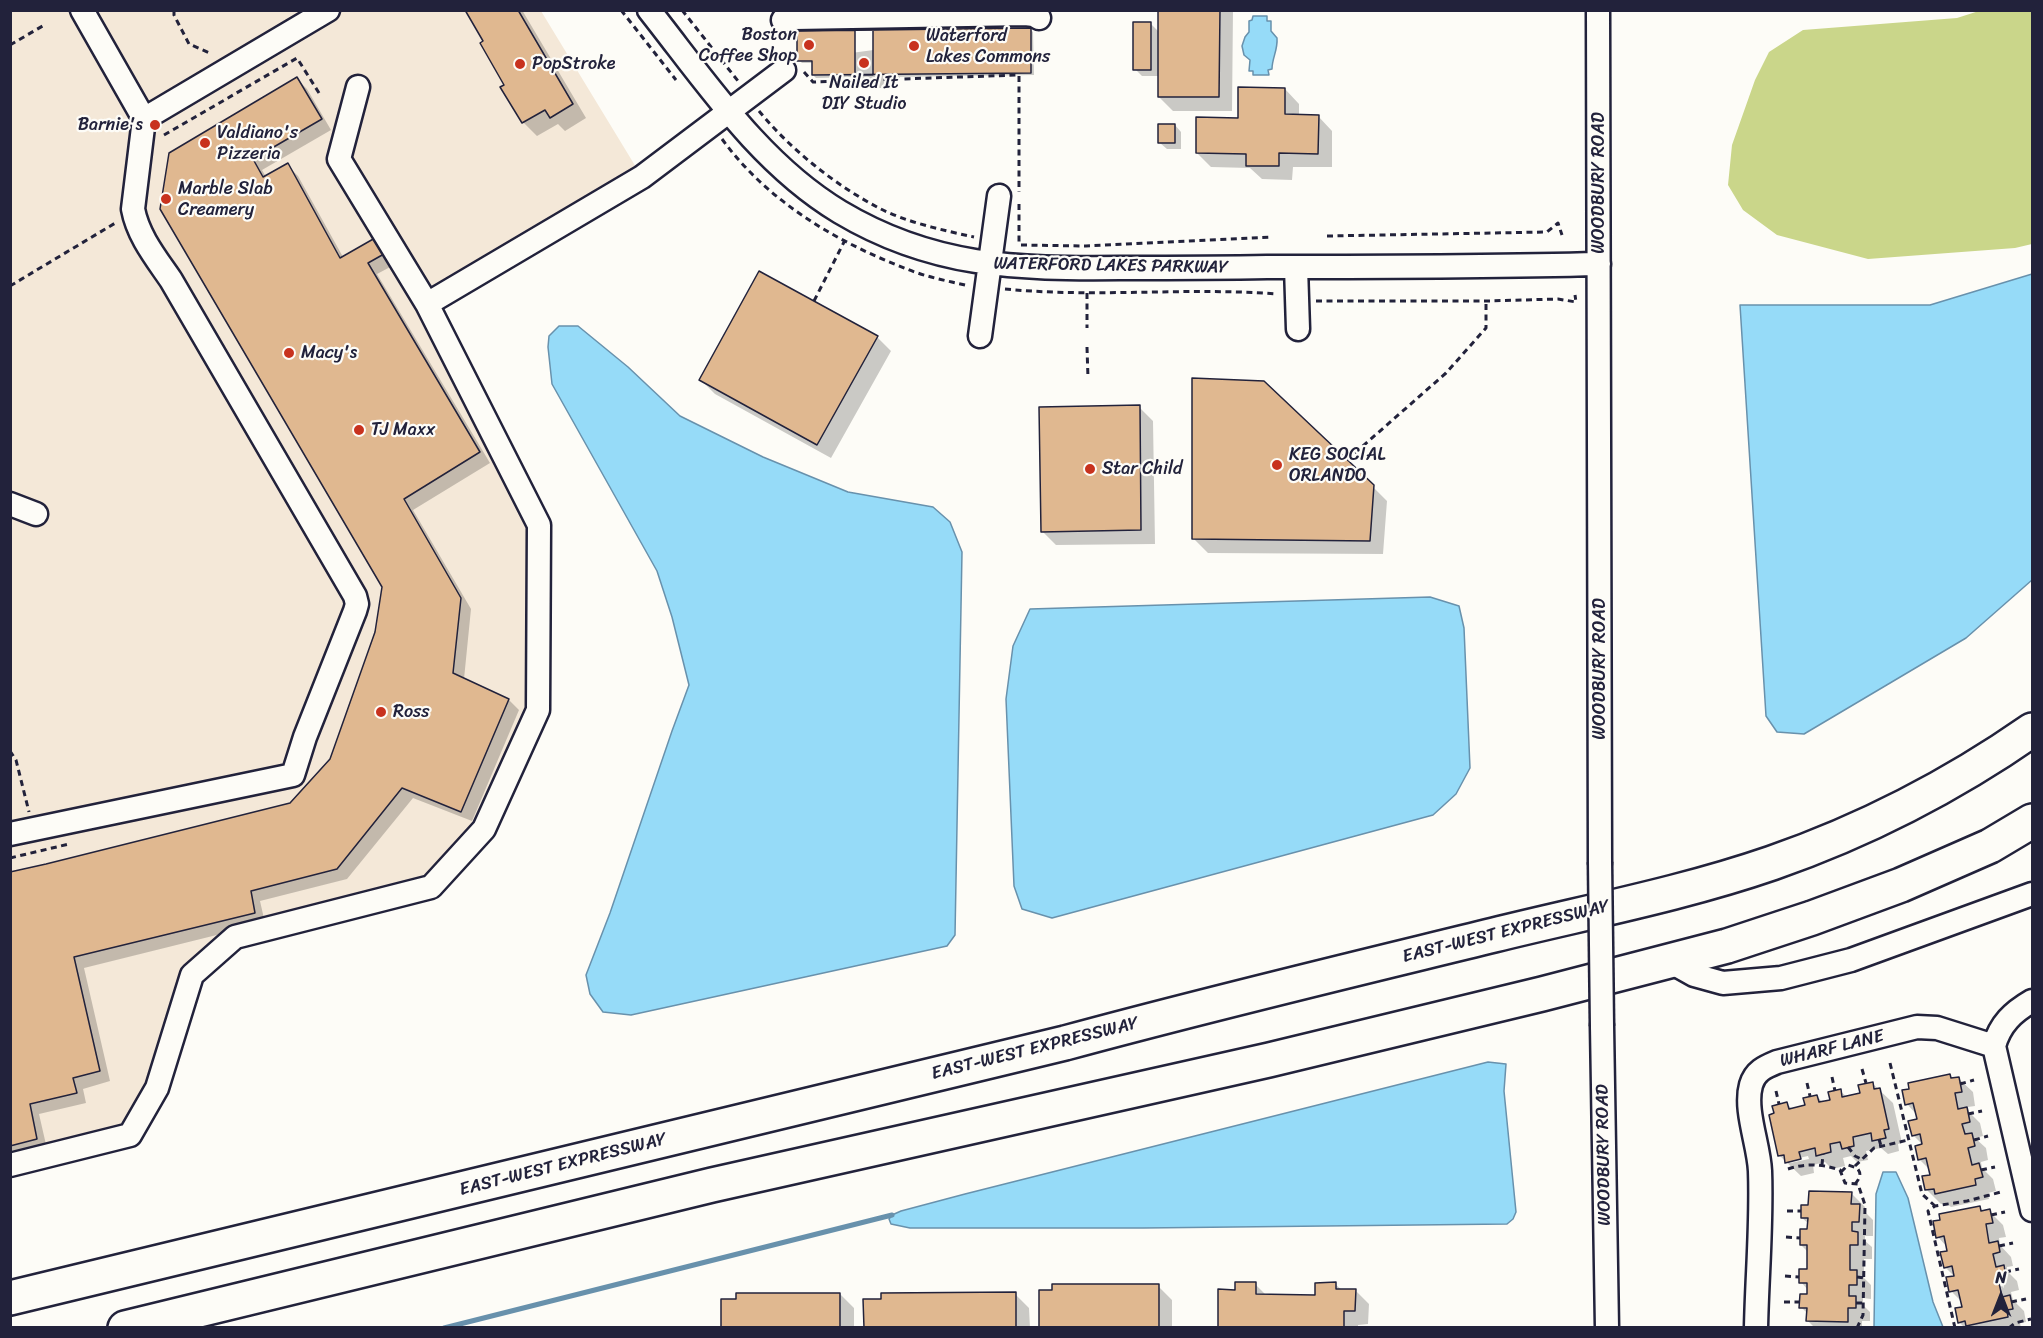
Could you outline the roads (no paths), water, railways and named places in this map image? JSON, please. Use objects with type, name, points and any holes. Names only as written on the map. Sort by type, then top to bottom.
[{"type":"highway","name":"EAST-WEST EXPRESSWAY","points":[[10,1298],[1065,1043],[1191,1009],[1711,882],[1800,853],[1885,816],[1968,771],[2032,730]]},
{"type":"highway","points":[[126,1328],[724,1183],[1281,1057],[1669,961],[1759,936],[1901,885],[1990,846],[2032,821]]},
{"type":"street","points":[[10,834],[293,775],[357,604],[351,588],[171,280],[144,240],[133,209],[144,119],[82,10]]},
{"type":"street","points":[[144,119],[328,10]]},
{"type":"street","name":"WATERFORD LAKES PARKWAY","points":[[649,10],[720,118],[841,213],[878,232],[952,258],[991,265],[1099,268],[1599,264]]},
{"type":"street","name":"WOODBURY ROAD","points":[[1598,10],[1600,862],[1607,1328]]},
{"type":"street","points":[[783,20],[1025,14],[1039,18]]},
{"type":"street","points":[[427,304],[642,177],[748,98],[793,70]]},
{"type":"street","points":[[10,1165],[130,1135],[157,1088],[192,975],[235,937],[431,887],[484,829],[538,710],[539,525],[427,304],[339,159],[358,87]]},
{"type":"street","points":[[980,336],[999,196]]},
{"type":"street","points":[[1296,267],[1298,329]]},
{"type":"street","points":[[10,504],[36,514]]},
{"type":"street","points":[[1669,961],[1694,975],[1723,983],[1781,978],[1851,960],[2032,894]]},
{"type":"street","points":[[2032,1001],[2010,1016],[1997,1033],[1994,1046],[2032,1210]]},
{"type":"street","name":"WHARF LANE","points":[[1756,1328],[1760,1171],[1749,1095],[1756,1074],[1777,1062],[1917,1027],[1937,1028],[1994,1046]]},
{"type":"water","points":[[1253,16],[1267,16],[1267,21],[1271,21],[1271,31],[1277,38],[1272,69],[1268,70],[1269,75],[1253,75],[1253,71],[1249,71],[1250,60],[1244,55],[1242,46],[1249,32],[1249,21]]},
{"type":"water","points":[[2032,274],[2032,580],[1966,638],[1804,734],[1777,732],[1766,716],[1740,305],[1930,305]]},
{"type":"water","points":[[559,326],[578,326],[628,367],[680,416],[763,457],[848,492],[933,507],[950,522],[962,552],[955,935],[947,946],[631,1015],[603,1012],[590,994],[586,975],[610,913],[689,685],[672,617],[657,571],[552,384],[549,336]]},
{"type":"water","points":[[1430,597],[1459,606],[1464,628],[1470,768],[1456,794],[1433,815],[1052,918],[1022,909],[1014,886],[1006,699],[1013,646],[1030,609]]},
{"type":"water","points":[[1488,1062],[1506,1064],[1504,1091],[1516,1212],[1507,1224],[910,1228],[891,1224],[889,1219],[901,1211],[965,1194]]},
{"type":"water","points":[[1883,1172],[1896,1172],[1908,1198],[1933,1302],[1943,1327],[1874,1327],[1876,1194]]},
{"type":"waterway","points":[[444,1328],[892,1215]]},
{"type":"place","name":"Boston Coffee Shop","points":[[809,45]]},
{"type":"place","name":"Waterford Lakes Commons","points":[[914,46]]},
{"type":"place","name":"Nailed It DIY Studio","points":[[864,63]]},
{"type":"place","name":"PopStroke","points":[[520,64]]},
{"type":"place","name":"Barnie's","points":[[155,125]]},
{"type":"place","name":"Valdiano's Pizzeria","points":[[205,143]]},
{"type":"place","name":"Marble Slab Creamery","points":[[166,199]]},
{"type":"place","name":"Macy's","points":[[289,353]]},
{"type":"place","name":"TJ Maxx","points":[[359,430]]},
{"type":"place","name":"KEG SOCIAL ORLANDO","points":[[1277,465]]},
{"type":"place","name":"Star Child","points":[[1090,469]]},
{"type":"place","name":"Ross","points":[[381,712]]}]
